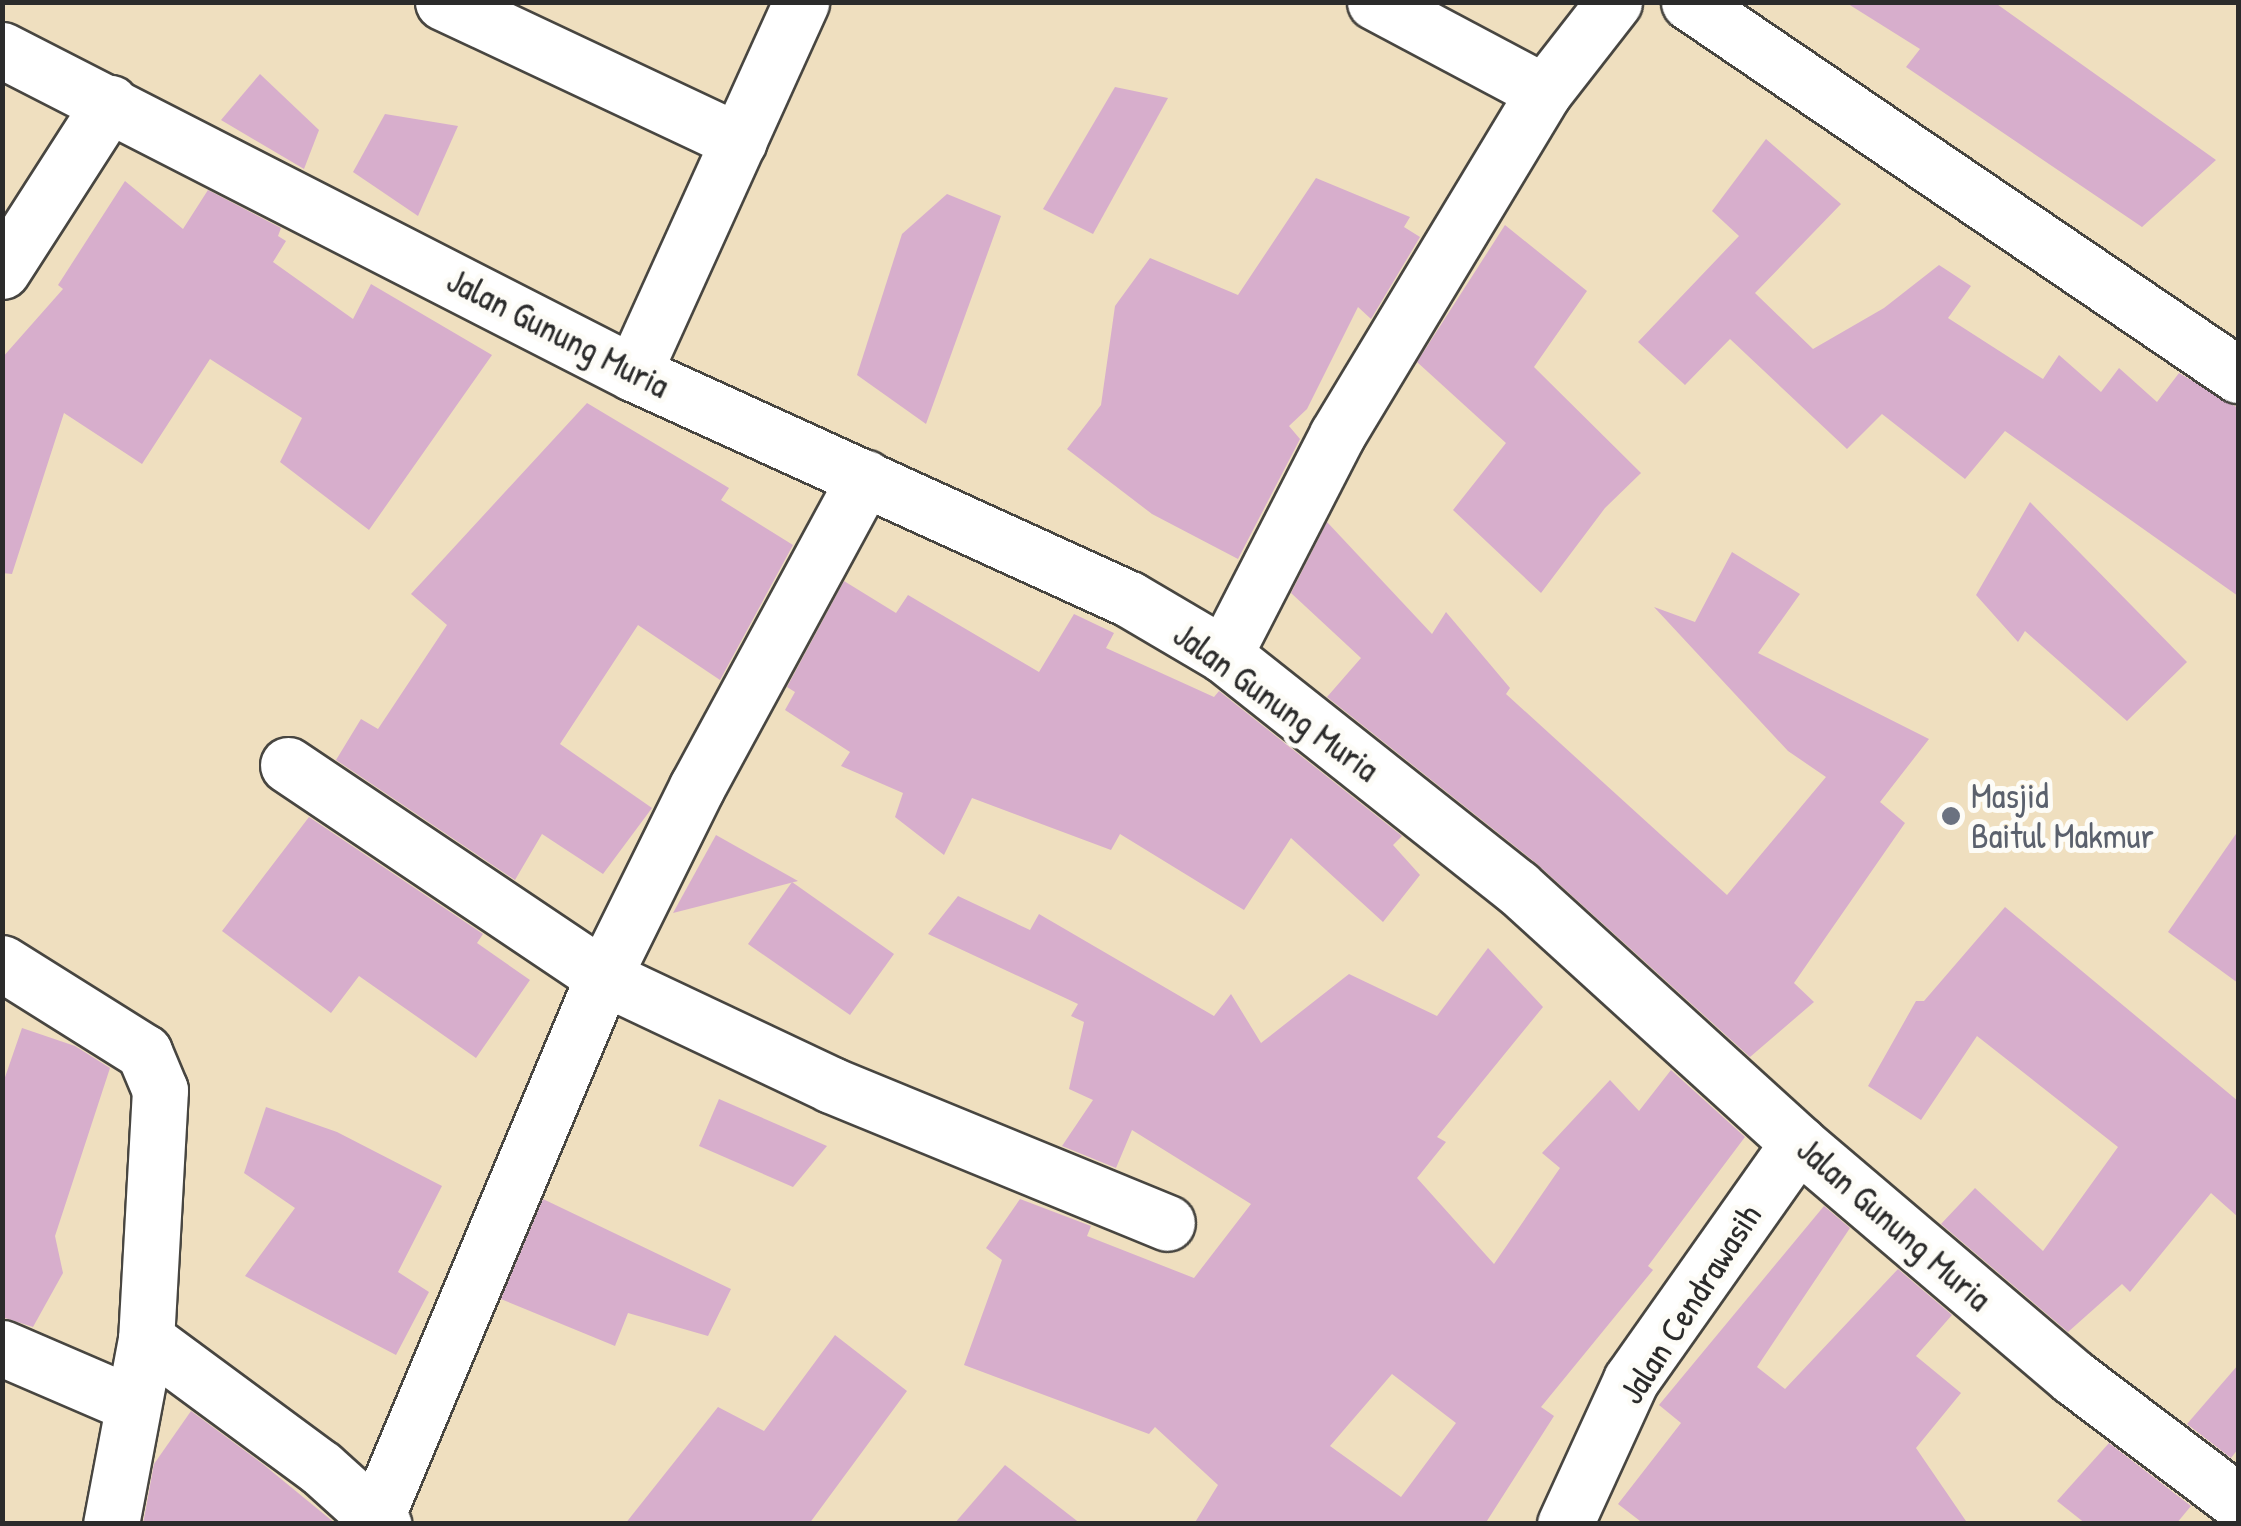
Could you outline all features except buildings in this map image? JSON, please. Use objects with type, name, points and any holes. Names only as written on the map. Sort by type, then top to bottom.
[{"type":"street","points":[[443,2],[739,141]]},
{"type":"street","points":[[633,373],[800,2]]},
{"type":"street","points":[[1374,2],[1544,92]]},
{"type":"street","points":[[1224,656],[1337,436],[1544,92],[1614,2]]},
{"type":"street","points":[[1690,2],[2238,375]]},
{"type":"street","name":"Jalan Gunung Muria","points":[[2,50],[633,373],[1129,599],[1224,656],[1516,887],[1798,1143],[2074,1377],[2238,1502]]},
{"type":"street","points":[[2,270],[110,103]]},
{"type":"street","points":[[146,1339],[380,1520],[603,977],[697,787],[865,478]]},
{"type":"street","points":[[288,765],[603,977],[832,1085],[1167,1224]]},
{"type":"street","points":[[2,963],[144,1052],[160,1090],[146,1339],[130,1403],[111,1524]]},
{"type":"street","name":"Jalan Cendrawasih","points":[[1565,1524],[1631,1380],[1798,1143]]},
{"type":"street","points":[[2,1348],[130,1403]]},
{"type":"place","name":"Masjid Baitul Makmur","points":[[1951,816]]}]
